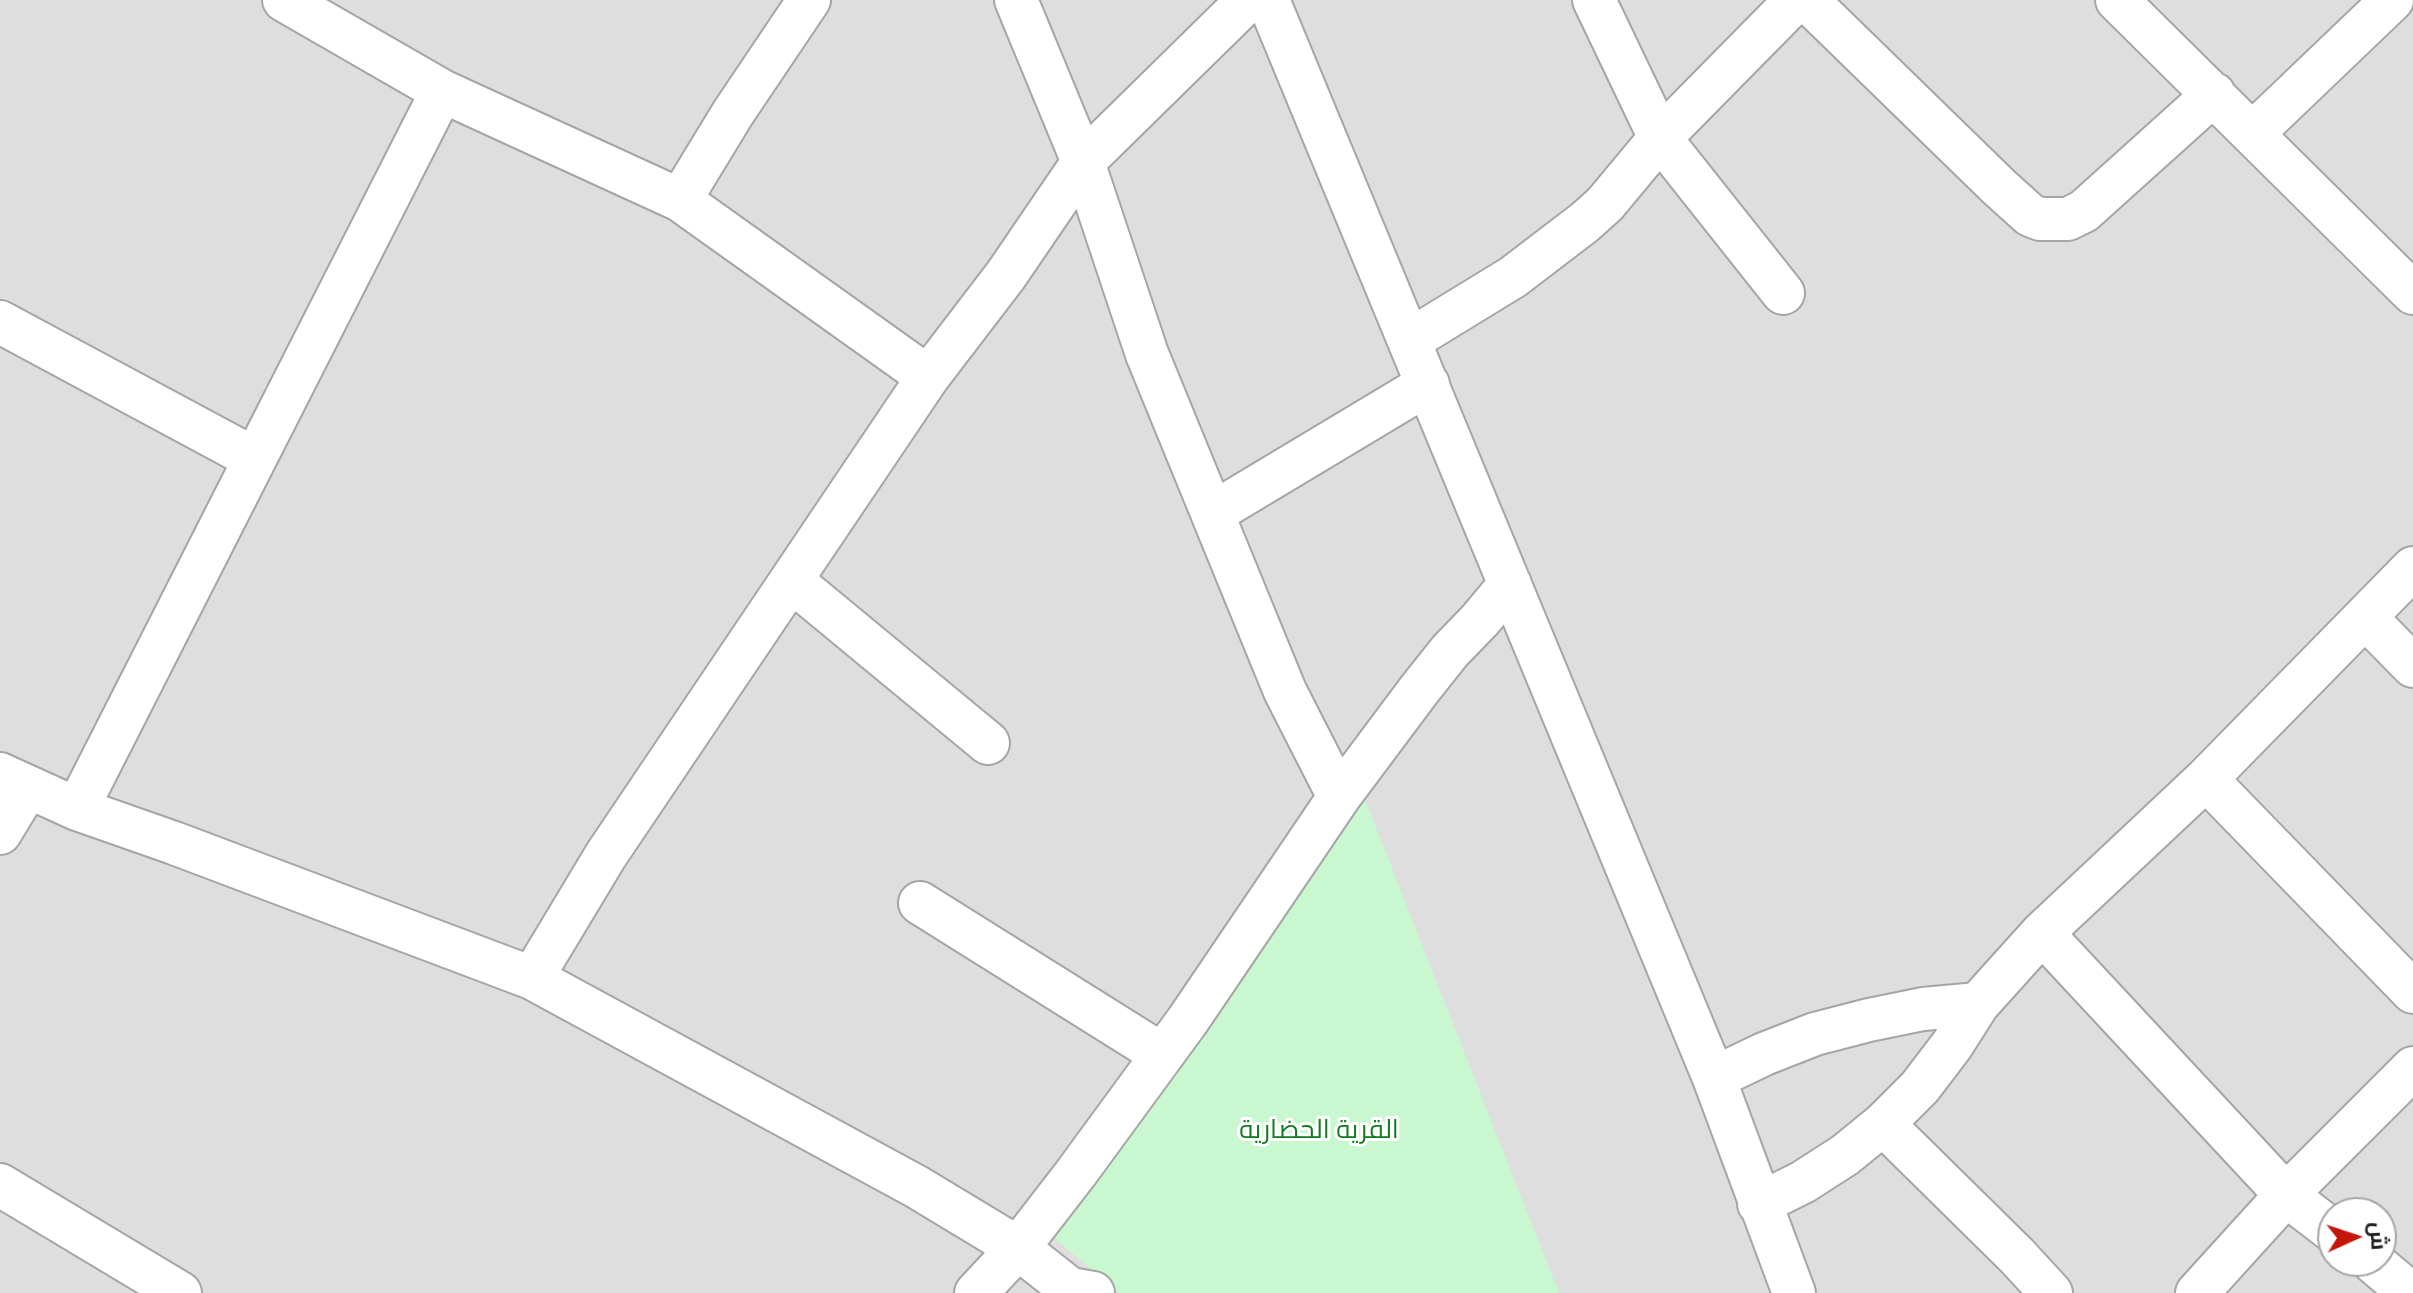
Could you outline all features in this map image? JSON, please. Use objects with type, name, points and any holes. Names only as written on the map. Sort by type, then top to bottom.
[{"type":"street","points":[[680,200],[733,113],[809,0]]},
{"type":"street","points":[[1016,0],[1083,162],[1147,354],[1285,691],[1339,797]]},
{"type":"street","points":[[532,978],[606,855],[928,377],[1006,275],[1083,162],[1248,0]]},
{"type":"street","points":[[1268,0],[1714,1078],[1794,1293]]},
{"type":"street","points":[[1594,0],[1660,138],[1783,293]]},
{"type":"street","points":[[1410,340],[1513,277],[1585,222],[1605,204],[1660,138],[1796,0]]},
{"type":"street","points":[[1807,0],[1999,187],[2030,215],[2040,219],[2068,219],[2084,211],[2214,94]]},
{"type":"street","points":[[2117,0],[2413,293]]},
{"type":"street","points":[[2253,133],[2392,0]]},
{"type":"street","points":[[291,2],[442,91],[680,200],[928,377]]},
{"type":"street","points":[[77,809],[442,91]]},
{"type":"street","points":[[0,322],[255,459]]},
{"type":"street","points":[[1213,513],[1428,384]]},
{"type":"street","points":[[1759,1204],[1803,1182],[1845,1155],[1883,1124],[1920,1087],[1978,1004],[2042,933],[2206,779],[2413,568]]},
{"type":"street","points":[[792,581],[988,743]]},
{"type":"street","points":[[976,1293],[1018,1248],[1188,1020],[1339,797],[1450,651],[1510,584]]},
{"type":"street","points":[[2365,617],[2413,666]]},
{"type":"street","points":[[2206,779],[2327,907],[2413,992]]},
{"type":"street","points":[[0,833],[14,781],[77,809],[189,848],[532,978],[917,1187],[1018,1248],[1078,1292]]},
{"type":"street","points":[[920,903],[1161,1054]]},
{"type":"street","points":[[2042,933],[2286,1195],[2317,1219]]},
{"type":"street","points":[[1714,1078],[1815,1034],[1923,1009],[1978,1004]]},
{"type":"street","points":[[2197,1293],[2286,1195],[2413,1068]]},
{"type":"street","points":[[1883,1124],[2051,1293]]},
{"type":"street","points":[[0,1185],[180,1293]]},
{"type":"street","points":[[2391,1277],[2410,1293]]},
{"type":"shaded area","points":[[0,0],[2413,0],[2413,1293],[0,1293]]},
{"type":"green space","name":"القرية الحضارية","points":[[1362,792],[1559,1293],[1118,1293],[1046,1231]]}]
